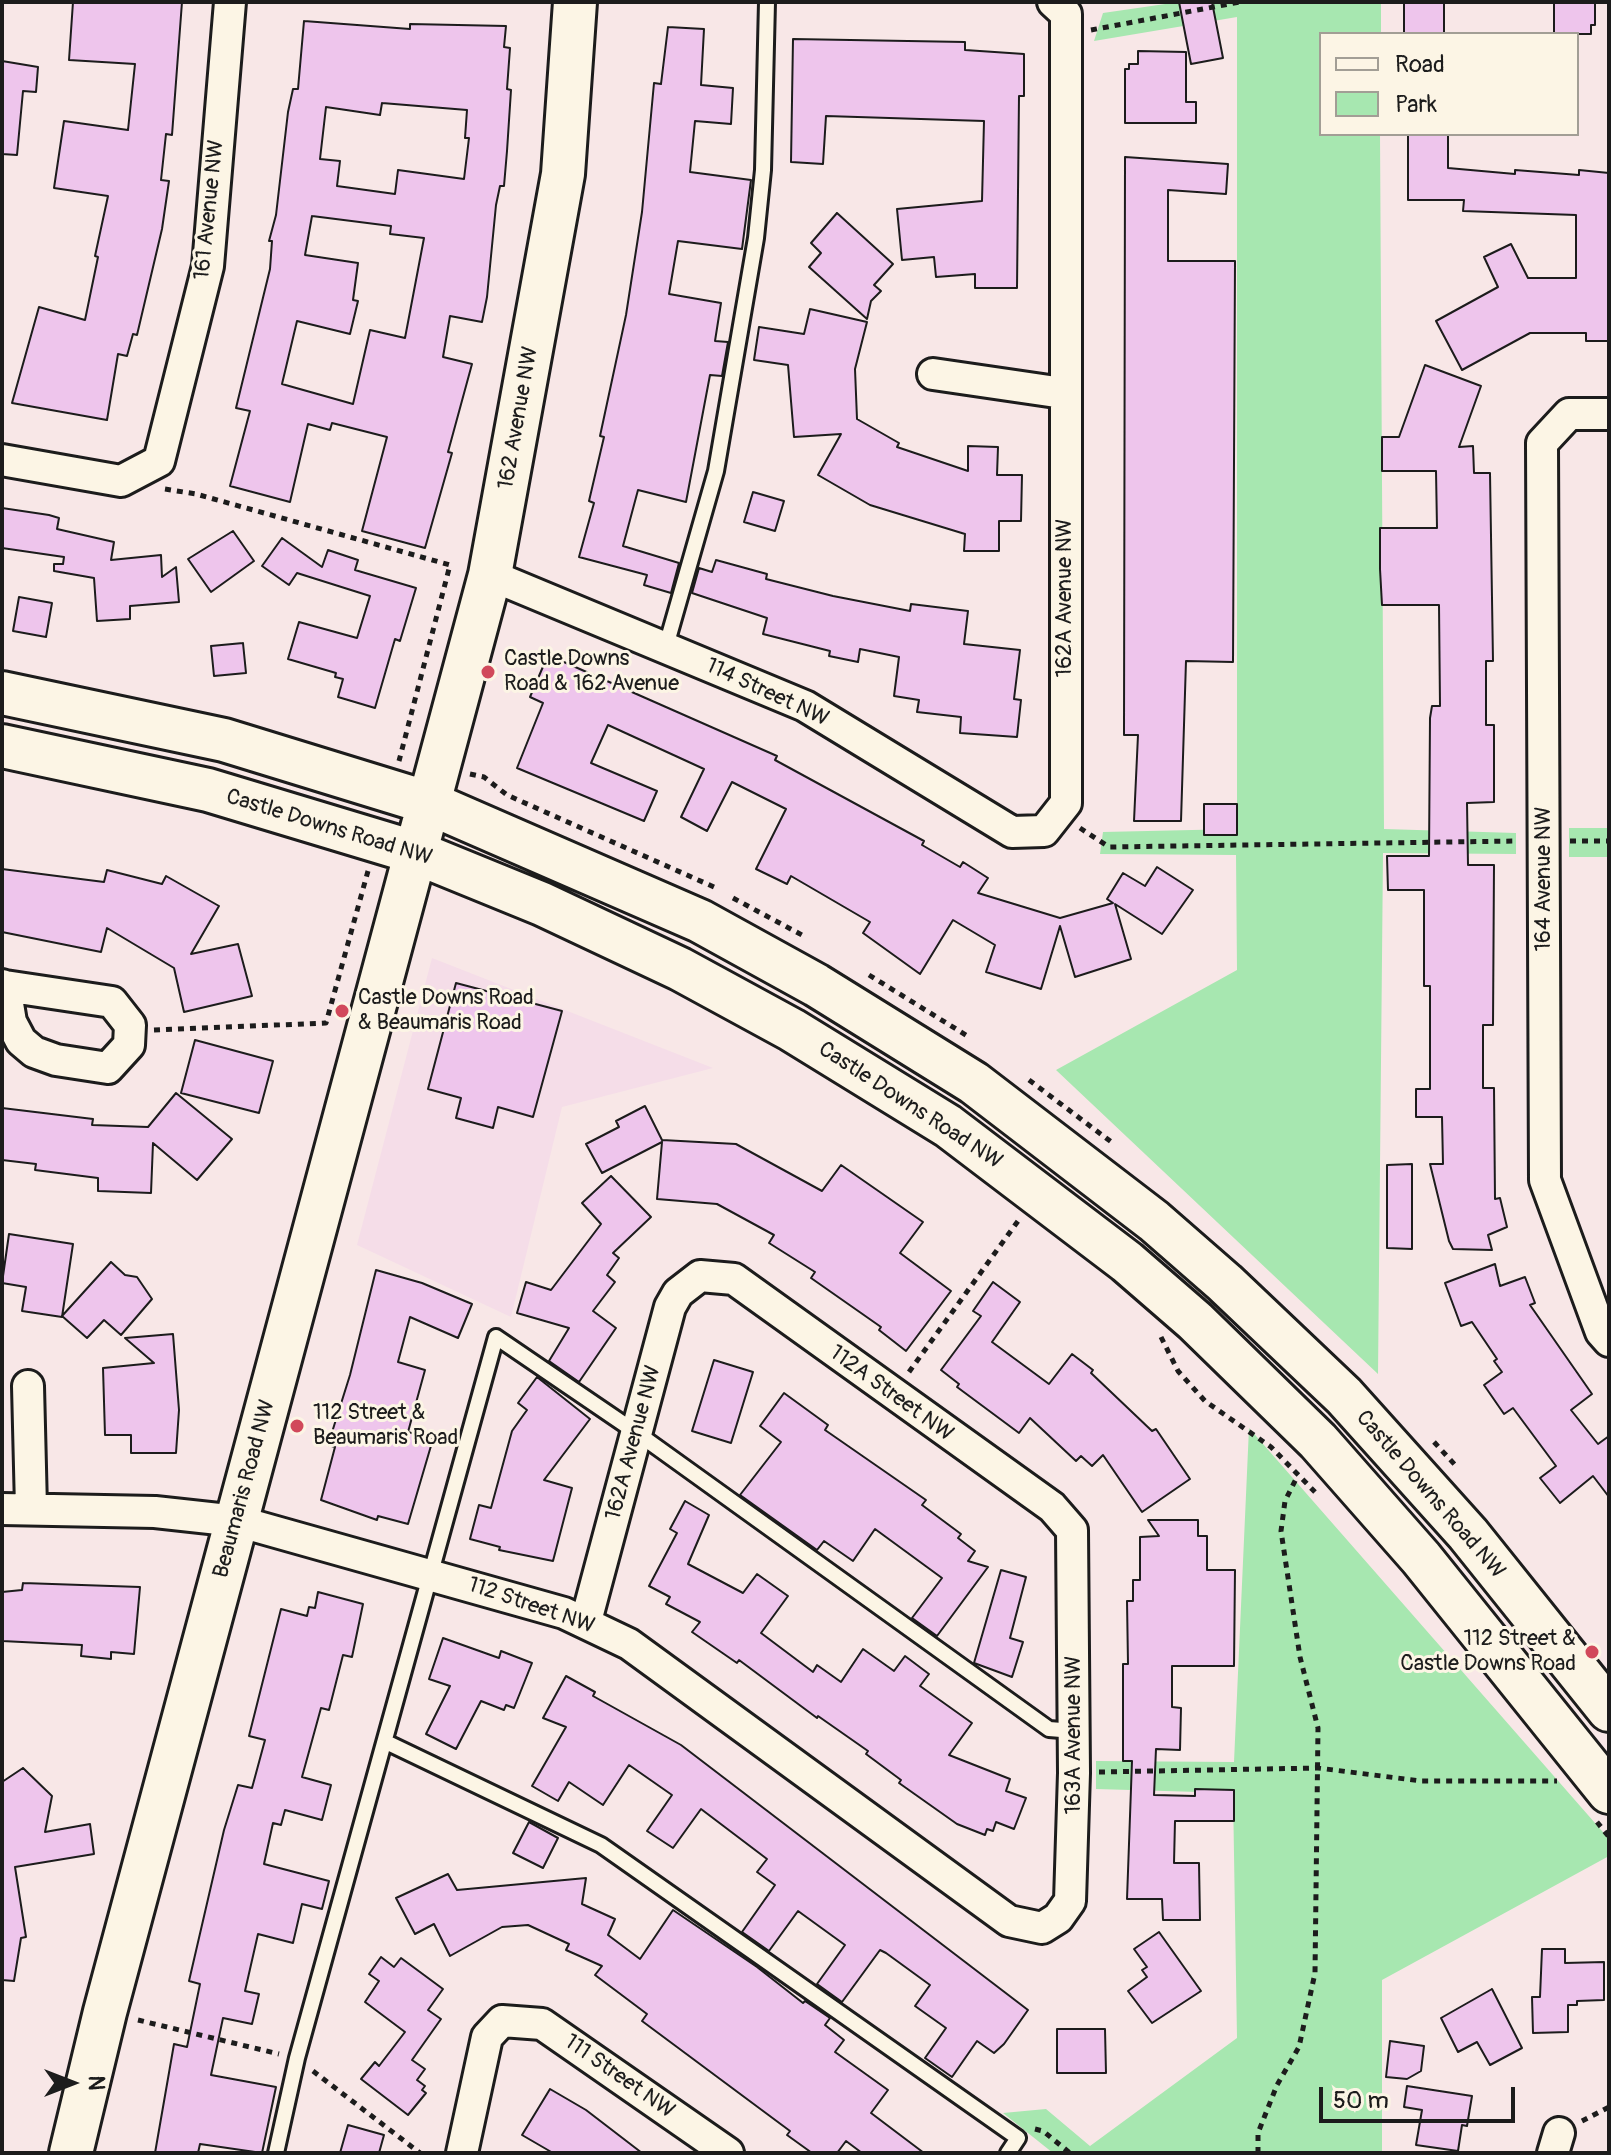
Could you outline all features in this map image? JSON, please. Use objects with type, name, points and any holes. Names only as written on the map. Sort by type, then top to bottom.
[{"type":"main road","name":"162 Avenue NW","points":[[423,828],[490,575],[563,174],[575,2]]},
{"type":"main road","name":"Castle Downs Road NW","points":[[2,693],[224,740],[423,828],[700,921],[816,985],[974,1083],[1070,1153],[1225,1283],[1344,1396],[1468,1534],[1609,1710]]},
{"type":"main road","name":"Castle Downs Road NW","points":[[2,746],[208,790],[423,828],[542,904],[680,969],[792,1030],[948,1126],[1127,1262],[1195,1321],[1318,1441],[1421,1558],[1600,1803]]},
{"type":"main road","name":"Beaumaris Road NW","points":[[71,2153],[105,2012],[423,828]]},
{"type":"street","name":"161 Avenue NW","points":[[121,481],[159,461],[208,266],[230,2]]},
{"type":"street","name":"162A Avenue NW","points":[[1053,2],[1066,14],[1062,808]]},
{"type":"street","points":[[933,374],[1063,393]]},
{"type":"street","name":"164 Avenue NW","points":[[1609,414],[1569,414],[1542,443],[1545,1180],[1601,1332],[1609,1341]]},
{"type":"street","points":[[2,460],[121,481]]},
{"type":"street","name":"114 Street NW","points":[[490,575],[805,706],[1012,832],[1044,831],[1062,808]]},
{"type":"street","points":[[4,986],[112,1002],[130,1025],[129,1045],[108,1068],[56,1060],[34,1052],[21,1041],[11,1022],[4,986]]},
{"type":"street","name":"162A Avenue NW","points":[[586,1621],[670,1307],[678,1293],[700,1276]]},
{"type":"street","name":"112A Street NW","points":[[700,1276],[734,1279],[892,1396],[1052,1507],[1072,1530]]},
{"type":"street","name":"112 Street NW","points":[[28,1386],[16,1508],[155,1512],[237,1521],[540,1604],[586,1621],[629,1644],[1009,1921],[1042,1928]]},
{"type":"street","name":"163A Avenue NW","points":[[1042,1928],[1058,1918],[1070,1901],[1074,1773],[1072,1530]]},
{"type":"street","name":"111 Street NW","points":[[462,2153],[487,2037],[502,2021],[542,2024],[728,2153]]},
{"type":"lane","points":[[666,646],[716,471],[756,238],[763,170],[767,2]]},
{"type":"lane","points":[[276,2153],[297,2058],[496,1337],[637,1433],[1049,1729],[1074,1731]]},
{"type":"lane","points":[[386,1742],[601,1845],[1018,2138],[1008,2153]]},
{"type":"path","points":[[1066,34],[1240,2]]},
{"type":"path","points":[[121,481],[196,494],[450,565],[399,758]]},
{"type":"path","points":[[1062,808],[1109,847],[1609,841]]},
{"type":"path","points":[[129,1034],[165,1029],[326,1023],[364,885]]},
{"type":"path","points":[[892,1396],[1023,1213]]},
{"type":"path","points":[[1019,1220],[1030,1228]]},
{"type":"path","points":[[1156,1330],[1178,1371],[1205,1401],[1271,1447],[1297,1477],[1326,1502]]},
{"type":"path","points":[[1258,2153],[1258,2133],[1277,2085],[1299,2047],[1315,1973],[1318,1728],[1297,1643],[1281,1531],[1285,1501],[1297,1477]]},
{"type":"path","points":[[1074,1773],[1318,1768],[1412,1781],[1562,1781],[1552,1769]]},
{"type":"path","points":[[1600,1803],[1609,1837]]},
{"type":"path","points":[[105,2012],[297,2058],[420,2153]]},
{"type":"path","points":[[1018,2138],[1029,2128],[1043,2131],[1070,2153]]},
{"type":"shaded area","points":[[432,958],[713,1068],[562,1107],[511,1317],[357,1245]]},
{"type":"green space","points":[[1179,2],[1381,2],[1381,32],[1319,32],[1319,136],[1380,136],[1384,829],[1516,833],[1516,854],[1383,853],[1378,1374],[1056,1070],[1237,970],[1236,855],[1100,854],[1103,832],[1237,829],[1237,17],[1094,41],[1103,13]]},
{"type":"green space","points":[[1569,828],[1609,828],[1609,857],[1569,857]]},
{"type":"green space","points":[[1249,1428],[1609,1839],[1609,1856],[1382,1980],[1382,2153],[1053,2153],[1003,2113],[1046,2109],[1090,2146],[1237,2038],[1233,1793],[1096,1789],[1096,1761],[1234,1762]]},
{"type":"building","points":[[73,2],[182,2],[172,135],[166,134],[161,180],[169,181],[162,229],[137,335],[133,334],[127,356],[118,354],[107,420],[12,403],[39,307],[85,320],[98,257],[95,256],[108,196],[54,188],[64,121],[128,130],[135,64],[69,60]]},
{"type":"building","points":[[1179,2],[1212,2],[1223,58],[1191,64]]},
{"type":"building","points":[[1404,2],[1444,2],[1444,32],[1404,32]]},
{"type":"building","points":[[1554,2],[1595,2],[1595,25],[1591,25],[1591,34],[1554,32]]},
{"type":"building","points":[[304,21],[410,29],[410,24],[506,26],[504,47],[510,48],[507,89],[511,90],[507,151],[504,186],[500,186],[496,205],[487,297],[482,322],[450,316],[443,357],[472,364],[448,452],[452,453],[425,548],[362,531],[387,437],[332,423],[330,430],[308,424],[290,502],[230,486],[250,411],[236,408],[270,269],[272,241],[269,241],[276,215],[288,112],[293,89],[298,89]],"holes":[[[382,103],[467,110],[465,138],[469,138],[464,179],[398,170],[395,194],[337,186],[340,161],[320,159],[326,107],[380,115]],[[312,216],[391,226],[390,234],[424,238],[405,338],[370,330],[353,404],[282,384],[297,321],[350,334],[358,301],[353,300],[358,263],[305,255]]]},
{"type":"building","points":[[668,27],[704,29],[701,85],[733,88],[731,124],[695,121],[690,172],[751,180],[742,249],[678,241],[669,294],[721,303],[715,341],[728,342],[722,376],[710,375],[686,502],[638,490],[623,546],[679,563],[671,593],[644,585],[647,575],[579,557],[594,503],[589,501],[604,437],[600,436],[626,315],[642,212],[654,83],[661,84]]},
{"type":"building","points":[[793,39],[965,42],[965,50],[1024,54],[1024,96],[1019,96],[1017,288],[975,288],[975,274],[936,277],[934,257],[902,260],[897,209],[982,201],[984,121],[826,116],[823,164],[791,162]]},
{"type":"building","points":[[1138,51],[1186,52],[1186,102],[1196,102],[1196,123],[1125,123],[1125,69],[1129,69],[1129,64],[1138,64]]},
{"type":"building","points":[[2,61],[38,67],[36,92],[23,91],[17,155],[2,154]]},
{"type":"building","points":[[1408,136],[1448,136],[1448,168],[1515,174],[1515,170],[1579,175],[1579,170],[1609,173],[1609,341],[1586,341],[1586,333],[1530,333],[1462,370],[1436,321],[1498,287],[1484,257],[1511,244],[1528,278],[1576,278],[1576,215],[1463,211],[1464,200],[1408,200]]},
{"type":"building","points":[[1125,157],[1228,164],[1226,194],[1168,190],[1168,261],[1235,261],[1233,662],[1186,661],[1181,821],[1134,821],[1138,735],[1124,735]]},
{"type":"building","points":[[837,213],[893,264],[874,285],[881,291],[871,301],[867,319],[809,267],[821,253],[811,243]]},
{"type":"building","points":[[810,309],[867,322],[855,369],[857,419],[899,443],[897,447],[968,471],[968,446],[998,447],[997,475],[1022,475],[1021,521],[999,521],[999,551],[964,551],[965,534],[870,505],[818,475],[841,434],[794,437],[788,365],[754,360],[759,327],[804,334]]},
{"type":"building","points":[[1425,365],[1481,386],[1459,447],[1473,446],[1474,473],[1490,473],[1493,661],[1486,661],[1486,725],[1494,725],[1494,802],[1467,803],[1468,865],[1494,865],[1493,1025],[1483,1025],[1483,1088],[1494,1088],[1495,1199],[1500,1198],[1507,1227],[1488,1235],[1492,1250],[1453,1249],[1449,1241],[1430,1164],[1443,1164],[1442,1117],[1416,1117],[1416,1089],[1430,1089],[1430,986],[1424,986],[1424,890],[1388,890],[1387,856],[1429,856],[1430,718],[1432,706],[1440,706],[1439,605],[1382,605],[1380,569],[1380,528],[1437,528],[1436,471],[1382,471],[1382,437],[1399,437]]},
{"type":"building","points":[[753,492],[784,501],[775,531],[744,522]]},
{"type":"building","points":[[2,508],[59,518],[57,529],[114,542],[111,560],[161,555],[162,577],[176,567],[179,602],[130,606],[130,619],[97,621],[94,578],[54,571],[54,564],[63,564],[64,557],[2,548]]},
{"type":"building","points":[[233,531],[254,561],[211,592],[188,559]]},
{"type":"building","points":[[282,538],[322,567],[328,550],[358,560],[355,570],[416,588],[400,641],[395,639],[375,708],[338,697],[343,679],[335,677],[336,673],[288,659],[299,622],[357,638],[370,596],[297,573],[289,585],[262,566]]},
{"type":"building","points":[[716,560],[767,574],[766,579],[833,596],[910,611],[911,604],[968,611],[964,644],[1020,650],[1014,699],[1021,700],[1017,737],[960,733],[961,717],[917,712],[919,700],[894,696],[899,657],[860,649],[858,662],[829,656],[830,651],[763,634],[767,618],[692,593],[699,568],[712,572]]},
{"type":"building","points":[[19,597],[52,603],[46,637],[13,631]]},
{"type":"building","points":[[243,643],[246,673],[214,676],[211,646]]},
{"type":"building","points":[[548,655],[777,756],[775,760],[924,841],[922,845],[960,867],[963,862],[988,878],[978,893],[1060,918],[1113,903],[1107,899],[1123,873],[1145,886],[1157,867],[1193,890],[1162,934],[1115,904],[1131,959],[1075,977],[1060,926],[1041,989],[986,972],[995,945],[953,920],[920,974],[863,933],[870,922],[791,876],[787,884],[756,869],[786,809],[732,782],[707,831],[681,817],[704,769],[608,725],[591,763],[657,791],[644,821],[517,768],[543,703],[530,697]]},
{"type":"building","points":[[1204,804],[1237,804],[1237,835],[1204,835]]},
{"type":"building","points":[[2,869],[104,882],[107,870],[162,884],[166,876],[219,906],[191,954],[238,944],[252,996],[184,1012],[174,968],[107,928],[101,952],[2,932]]},
{"type":"building","points":[[456,983],[562,1011],[533,1117],[498,1107],[493,1128],[456,1118],[461,1098],[428,1089]]},
{"type":"building","points":[[195,1040],[273,1061],[259,1113],[181,1093]]},
{"type":"building","points":[[176,1093],[232,1139],[197,1180],[153,1143],[151,1193],[98,1191],[98,1178],[35,1170],[36,1164],[2,1160],[2,1108],[93,1119],[92,1125],[148,1127]]},
{"type":"building","points":[[645,1106],[662,1140],[736,1144],[822,1191],[841,1165],[923,1222],[900,1253],[951,1291],[906,1351],[879,1330],[881,1327],[811,1278],[815,1272],[769,1243],[774,1235],[717,1204],[657,1199],[662,1142],[602,1173],[586,1144],[619,1127],[616,1121]]},
{"type":"building","points":[[1412,1164],[1412,1249],[1387,1248],[1387,1165]]},
{"type":"building","points":[[611,1176],[651,1217],[613,1253],[619,1258],[607,1275],[615,1282],[593,1311],[616,1328],[579,1382],[549,1361],[569,1328],[517,1313],[526,1282],[551,1290],[601,1224],[582,1203]]},
{"type":"building","points":[[9,1234],[73,1244],[62,1317],[22,1311],[26,1287],[2,1283]]},
{"type":"building","points":[[111,1262],[125,1275],[137,1277],[152,1299],[121,1335],[104,1320],[87,1338],[62,1316]]},
{"type":"building","points":[[1495,1264],[1500,1286],[1525,1277],[1535,1303],[1530,1305],[1592,1394],[1571,1410],[1598,1444],[1609,1436],[1609,1497],[1593,1476],[1560,1503],[1540,1478],[1556,1466],[1513,1408],[1504,1414],[1484,1385],[1502,1372],[1494,1361],[1497,1359],[1472,1322],[1461,1326],[1445,1283]]},
{"type":"building","points":[[376,1270],[422,1283],[472,1304],[458,1338],[410,1317],[398,1362],[425,1370],[408,1432],[433,1439],[408,1524],[378,1516],[377,1520],[321,1500],[335,1447],[328,1445],[350,1375]]},
{"type":"building","points":[[993,1282],[1020,1302],[992,1342],[1049,1384],[1072,1354],[1093,1370],[1091,1373],[1152,1431],[1156,1429],[1190,1479],[1142,1512],[1103,1455],[1092,1466],[1081,1456],[1076,1461],[1030,1418],[1019,1433],[957,1387],[959,1384],[941,1370],[981,1316],[973,1311]]},
{"type":"building","points":[[173,1334],[179,1410],[176,1453],[131,1453],[131,1435],[105,1435],[103,1368],[154,1363],[125,1338]]},
{"type":"building","points":[[714,1360],[753,1372],[731,1443],[692,1431]]},
{"type":"building","points":[[537,1377],[590,1419],[544,1480],[572,1488],[553,1561],[499,1550],[500,1547],[470,1539],[479,1505],[491,1508],[512,1431],[527,1410],[518,1403]]},
{"type":"building","points":[[784,1393],[828,1425],[825,1430],[926,1500],[922,1505],[961,1534],[958,1538],[975,1551],[968,1561],[988,1567],[937,1636],[912,1618],[942,1578],[875,1529],[853,1561],[824,1541],[817,1550],[740,1495],[781,1442],[760,1426]]},
{"type":"building","points":[[685,1501],[709,1515],[688,1564],[743,1593],[757,1574],[788,1596],[761,1633],[813,1672],[817,1665],[841,1682],[863,1649],[894,1671],[905,1656],[929,1674],[920,1686],[972,1723],[949,1755],[1010,1779],[1006,1791],[1026,1798],[1014,1829],[996,1822],[993,1831],[987,1829],[985,1835],[957,1824],[899,1783],[901,1780],[866,1754],[868,1751],[817,1718],[739,1660],[737,1663],[692,1632],[700,1622],[666,1604],[670,1597],[649,1586],[677,1533],[670,1529]]},
{"type":"building","points":[[1148,1520],[1198,1520],[1198,1536],[1207,1536],[1207,1570],[1235,1570],[1234,1666],[1172,1666],[1172,1707],[1181,1708],[1180,1750],[1156,1749],[1154,1795],[1195,1796],[1195,1789],[1234,1790],[1234,1821],[1175,1821],[1174,1863],[1199,1863],[1200,1920],[1163,1920],[1162,1899],[1127,1899],[1132,1761],[1123,1761],[1123,1664],[1128,1664],[1127,1601],[1133,1601],[1133,1580],[1140,1580],[1140,1537],[1159,1536]]},
{"type":"building","points":[[1001,1570],[1026,1577],[1010,1638],[1023,1642],[1012,1677],[974,1663]]},
{"type":"building","points":[[23,1583],[140,1587],[134,1654],[111,1652],[111,1659],[81,1656],[82,1645],[2,1641],[2,1592],[22,1590]]},
{"type":"building","points":[[318,1592],[363,1604],[352,1657],[343,1655],[329,1710],[321,1708],[302,1777],[331,1785],[322,1820],[285,1810],[281,1825],[273,1823],[264,1864],[329,1881],[322,1909],[302,1904],[293,1943],[258,1934],[245,1991],[259,1994],[252,2024],[223,2018],[211,2075],[276,2087],[262,2153],[200,2144],[198,2153],[155,2153],[174,2044],[187,2047],[200,1984],[189,1981],[224,1830],[238,1785],[252,1788],[265,1740],[249,1736],[281,1609],[307,1616],[309,1607],[315,1608]]},
{"type":"building","points":[[443,1638],[499,1658],[501,1651],[532,1663],[514,1708],[506,1705],[504,1710],[481,1701],[456,1749],[426,1734],[450,1686],[429,1679]]},
{"type":"building","points":[[566,1676],[595,1692],[593,1696],[681,1745],[1028,2010],[1004,2044],[994,2053],[977,2041],[952,2077],[925,2058],[946,2028],[915,2006],[930,1985],[886,1953],[880,1950],[842,2002],[817,1984],[845,1945],[798,1911],[769,1951],[742,1932],[775,1885],[757,1872],[767,1859],[701,1809],[673,1848],[647,1831],[672,1795],[629,1765],[603,1805],[569,1782],[558,1801],[532,1786],[566,1727],[543,1718]]},
{"type":"building","points":[[23,1768],[52,1796],[45,1832],[90,1824],[94,1854],[15,1867],[26,1937],[21,1938],[14,1981],[2,1980],[2,1782]]},
{"type":"building","points":[[529,1822],[558,1838],[543,1868],[513,1853]]},
{"type":"building","points":[[448,1874],[457,1890],[586,1878],[582,1904],[615,1919],[608,1935],[640,1959],[673,1910],[757,1967],[803,2003],[805,2001],[830,2018],[825,2025],[844,2040],[835,2052],[888,2090],[871,2113],[924,2153],[862,2153],[846,2141],[837,2153],[812,2153],[787,2135],[790,2131],[642,2021],[647,2014],[595,1975],[602,1966],[566,1950],[569,1944],[528,1925],[502,1927],[450,1956],[434,1924],[415,1934],[396,1898]]},
{"type":"building","points":[[1159,1932],[1201,1991],[1152,2023],[1128,1991],[1147,1977],[1142,1970],[1147,1967],[1134,1949]]},
{"type":"building","points":[[1542,1949],[1565,1949],[1565,1963],[1604,1962],[1604,2000],[1577,2001],[1577,2005],[1568,2005],[1568,2032],[1533,2033],[1532,1997],[1540,1997]]},
{"type":"building","points":[[381,1957],[394,1967],[401,1958],[443,1989],[428,2010],[441,2019],[412,2060],[425,2069],[417,2080],[425,2086],[422,2090],[426,2093],[408,2115],[361,2079],[375,2062],[379,2066],[405,2032],[365,2002],[379,1981],[369,1974]]},
{"type":"building","points":[[1492,1989],[1522,2048],[1490,2065],[1477,2042],[1458,2052],[1441,2018]]},
{"type":"building","points":[[1057,2029],[1105,2029],[1106,2073],[1057,2073]]},
{"type":"building","points":[[1390,2041],[1424,2046],[1421,2071],[1407,2079],[1386,2077]]},
{"type":"building","points":[[1407,2086],[1472,2096],[1467,2126],[1462,2125],[1458,2151],[1416,2145],[1422,2110],[1404,2107]]},
{"type":"building","points":[[550,2089],[586,2110],[642,2153],[553,2153],[522,2135]]},
{"type":"building","points":[[348,2125],[384,2135],[379,2153],[340,2153]]},
{"type":"place","name":"Castle Downs Road & 162 Avenue","points":[[488,672]]},
{"type":"place","name":"Castle Downs Road & Beaumaris Road","points":[[342,1011]]},
{"type":"place","name":"112 Street & Beaumaris Road","points":[[297,1426]]},
{"type":"place","name":"112 Street & Castle Downs Road","points":[[1592,1652]]}]
